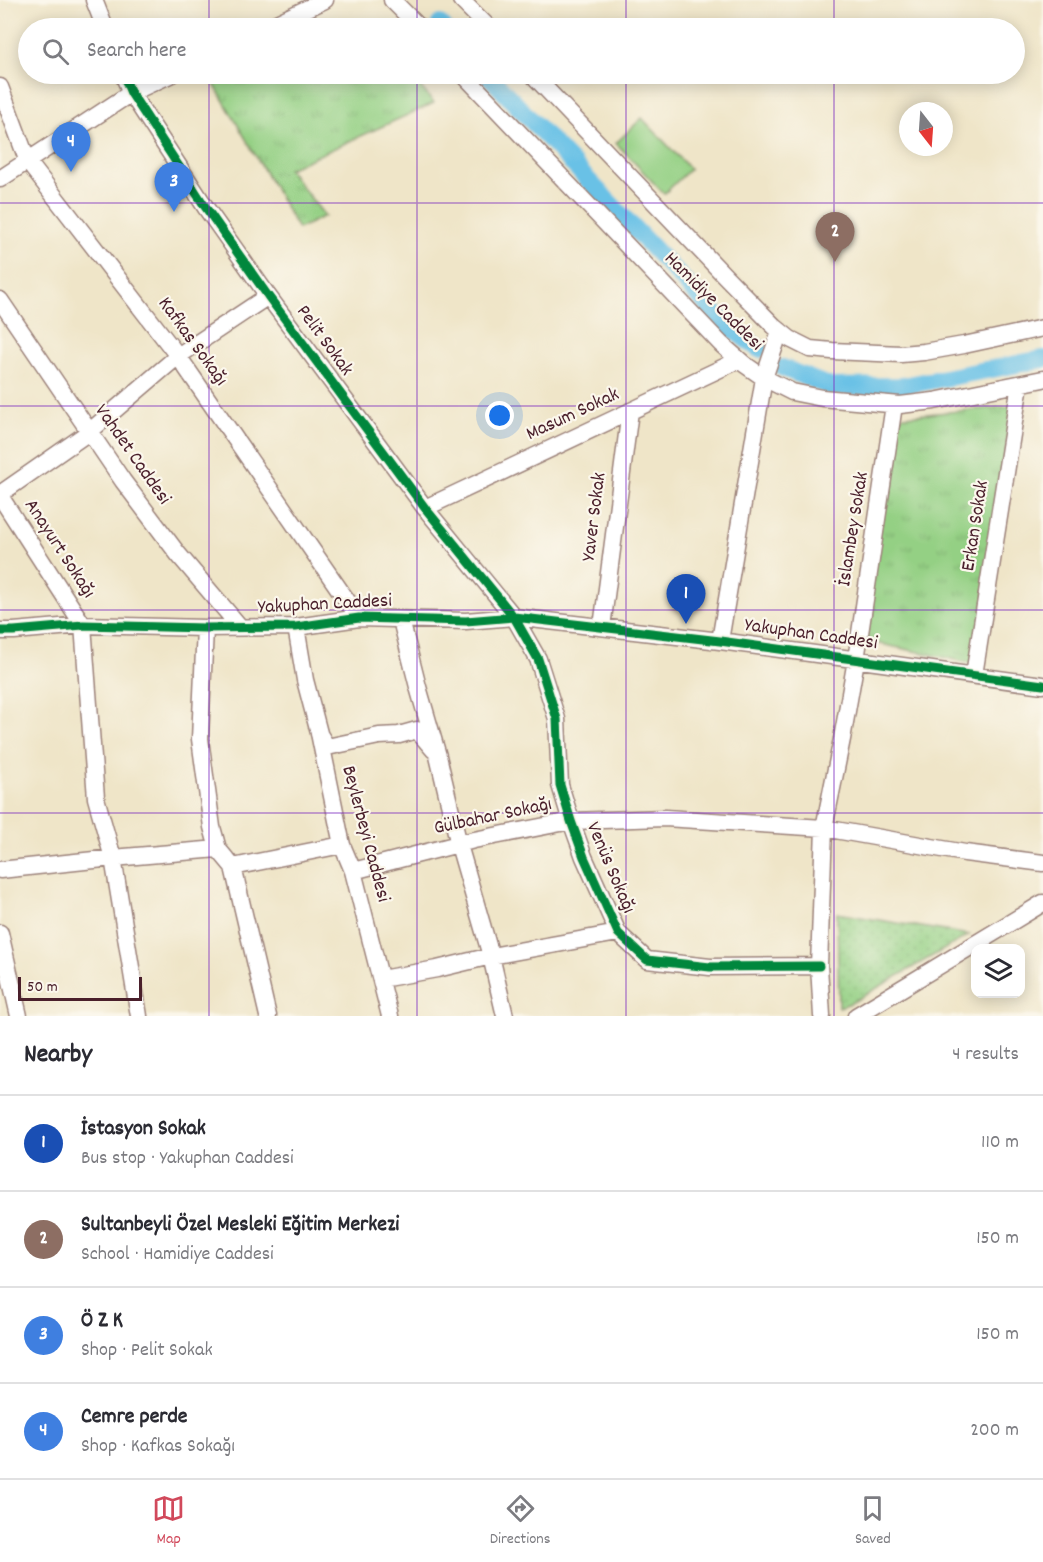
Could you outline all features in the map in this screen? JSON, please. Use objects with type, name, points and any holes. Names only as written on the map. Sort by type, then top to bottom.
[{"type":"street","points":[[94,0],[101,18]]},
{"type":"street","points":[[287,18],[325,0]]},
{"type":"street","points":[[392,0],[410,18]]},
{"type":"street","points":[[461,0],[479,18]]},
{"type":"street","name":"Pelit Sokak","points":[[127,84],[206,208],[268,296],[425,508],[514,617]]},
{"type":"street","points":[[0,179],[131,93],[150,84]]},
{"type":"street","name":"Hamidiye Caddesi","points":[[473,84],[721,344],[764,378],[792,392],[822,398],[894,405],[934,401],[1043,379]]},
{"type":"street","points":[[542,84],[780,331],[810,349],[901,354],[924,352],[1043,328]]},
{"type":"street","name":"Kafkas Sokağı","points":[[0,87],[28,162],[178,356],[359,618]]},
{"type":"street","points":[[0,495],[89,432],[178,356],[268,296]]},
{"type":"street","name":"Vahdet Caddesi","points":[[0,300],[123,481],[178,554],[240,627]]},
{"type":"street","points":[[720,641],[764,378],[780,331]]},
{"type":"street","name":"Masum Sokak","points":[[425,508],[739,360]]},
{"type":"street","name":"Erkan Sokak","points":[[975,675],[1020,384]]},
{"type":"street","name":"İslambey Sokak","points":[[822,1016],[819,966],[824,828],[856,660],[894,405]]},
{"type":"street","name":"Yaver Sokak","points":[[602,627],[630,411]]},
{"type":"street","name":"Anayurt Sokağı","points":[[0,495],[83,625]]},
{"type":"street","name":"Yakuphan Caddesi","points":[[0,631],[83,625],[205,628],[296,627],[359,618],[466,621],[514,617],[720,641],[1043,685]]},
{"type":"street","name":"Venüs Sokağı","points":[[514,617],[538,659],[557,719],[560,785],[571,822],[618,933],[647,960],[710,967],[819,966]]},
{"type":"street","points":[[401,620],[505,1016]]},
{"type":"street","points":[[83,625],[96,798],[113,858],[139,1016]]},
{"type":"street","name":"Beylerbeyi Caddesi","points":[[296,627],[305,680],[319,733],[342,845],[353,871],[390,1016]]},
{"type":"street","points":[[205,628],[200,739],[212,827],[218,849],[233,867],[268,1016]]},
{"type":"street","points":[[319,733],[327,747],[417,730],[438,756]]},
{"type":"street","name":"Gülbahar Sokağı","points":[[353,871],[474,840],[571,822],[665,818],[824,828],[965,853],[1043,863]]},
{"type":"street","points":[[233,867],[342,845]]},
{"type":"street","points":[[0,870],[218,849]]},
{"type":"street","points":[[856,1016],[1043,903]]},
{"type":"street","points":[[0,933],[5,973],[19,1016]]},
{"type":"street","points":[[381,979],[618,933]]},
{"type":"green space","points":[[214,84],[418,84],[434,103],[288,169],[325,216],[298,229]]},
{"type":"green space","points":[[642,118],[690,169],[664,194],[616,143]]},
{"type":"green space","points":[[1012,406],[976,664],[861,640],[895,417]]},
{"type":"green space","points":[[837,913],[969,935],[851,1003],[839,1007]]},
{"type":"waterway","points":[[497,84],[725,324],[759,349]]},
{"type":"waterway","points":[[783,368],[831,387],[903,386],[1043,359]]},
{"type":"cycle path","points":[[127,84],[206,208],[268,296],[425,508],[514,617],[538,659],[557,719],[560,785],[584,857],[618,933],[647,960],[710,967],[819,966]]},
{"type":"cycle path","points":[[0,631],[83,625],[205,628],[296,627],[359,618],[466,621],[514,617],[720,641],[1043,685]]},
{"type":"place","name":"Cemre perde","points":[[71,172]]},
{"type":"place","name":"Ö Z K","points":[[174,212]]},
{"type":"place","name":"Sultanbeyli Özel Mesleki Eğitim Merkezi","points":[[835,262]]},
{"type":"place","name":"İstasyon Sokak","points":[[686,624]]}]
